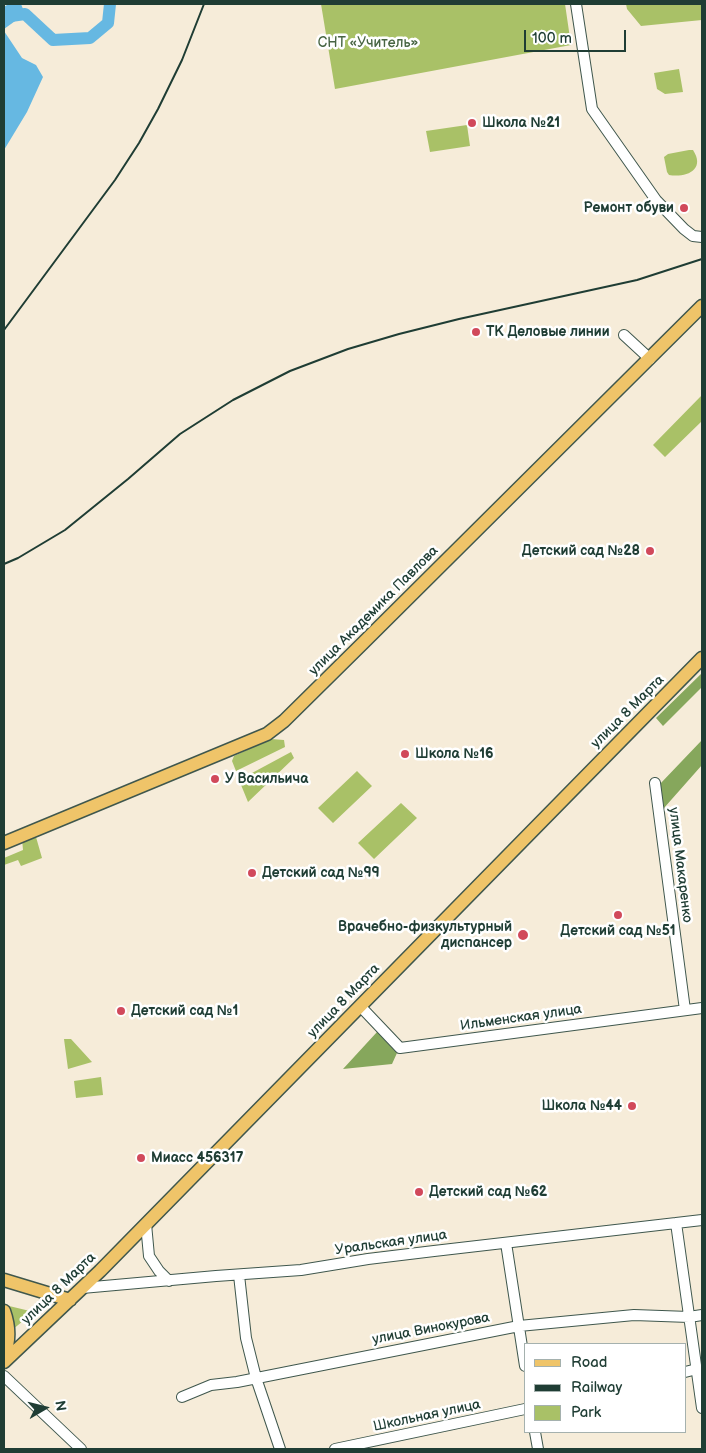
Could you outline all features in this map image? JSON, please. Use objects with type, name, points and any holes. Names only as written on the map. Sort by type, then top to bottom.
[{"type":"main road","name":"улица Академика Павлова","points":[[4,843],[267,734],[284,721],[702,306]]},
{"type":"main road","name":"улица 8 Марта","points":[[4,1362],[70,1300],[146,1224],[702,658]]},
{"type":"main road","points":[[4,1280],[70,1300]]},
{"type":"main road","points":[[4,1311],[9,1337],[4,1355]]},
{"type":"street","points":[[576,4],[592,109],[656,200],[684,229],[693,236],[702,238]]},
{"type":"street","points":[[624,335],[650,358]]},
{"type":"street","name":"улица Макаренко","points":[[655,783],[685,1010]]},
{"type":"street","name":"Ильменская улица","points":[[361,1006],[400,1048],[702,1008]]},
{"type":"street","name":"Уральская улица","points":[[82,1288],[301,1270],[368,1259],[702,1220]]},
{"type":"street","points":[[676,1223],[702,1408]]},
{"type":"street","points":[[146,1224],[149,1256],[168,1281]]},
{"type":"street","points":[[506,1243],[524,1360]]},
{"type":"street","points":[[239,1275],[246,1338],[256,1378],[280,1449]]},
{"type":"street","name":"улица Винокурова","points":[[182,1397],[211,1385],[237,1382],[518,1326],[634,1315],[702,1316]]},
{"type":"street","points":[[686,1372],[697,1369]]},
{"type":"street","points":[[4,1376],[81,1449]]},
{"type":"street","name":"Школьная улица","points":[[335,1449],[524,1409]]},
{"type":"street","points":[[535,1433],[538,1449]]},
{"type":"green space","name":"СНТ «Учитель»","points":[[321,4],[565,4],[571,45],[335,89]]},
{"type":"green space","points":[[626,4],[702,4],[702,20],[641,26],[627,9]]},
{"type":"green space","points":[[679,69],[683,92],[665,94],[657,89],[654,73]]},
{"type":"green space","points":[[467,125],[470,146],[430,152],[426,131]]},
{"type":"green space","points":[[693,150],[696,157],[696,167],[687,174],[669,175],[664,157],[668,154]]},
{"type":"green space","points":[[702,395],[702,421],[665,457],[653,445]]},
{"type":"green space","points":[[702,673],[702,687],[663,726],[656,718]]},
{"type":"green space","points":[[271,739],[284,740],[285,747],[236,771],[232,761],[234,756]]},
{"type":"green space","points":[[702,740],[702,765],[664,808],[660,784]]},
{"type":"green space","points":[[291,752],[294,758],[248,802],[239,780]]},
{"type":"green space","points":[[357,771],[372,786],[333,823],[318,808]]},
{"type":"green space","points":[[401,803],[417,818],[374,859],[358,843]]},
{"type":"green space","points":[[31,835],[36,837],[42,858],[21,866],[18,860],[4,865],[4,858],[23,850],[22,839]]},
{"type":"green space","points":[[377,1032],[397,1053],[392,1064],[343,1069]]},
{"type":"green space","points":[[64,1039],[71,1039],[92,1062],[68,1069]]},
{"type":"green space","points":[[101,1077],[103,1095],[76,1098],[74,1081]]},
{"type":"green space","points":[[5,1305],[34,1312],[12,1330],[10,1313]]},
{"type":"water","points":[[21,4],[25,14],[4,29],[4,7]]},
{"type":"water","points":[[4,31],[22,58],[36,65],[43,77],[27,112],[4,150]]},
{"type":"waterway","points":[[4,17],[25,14],[53,40],[90,38],[108,23],[110,4]]},
{"type":"railway","points":[[4,330],[115,180],[139,143],[182,60],[204,4]]},
{"type":"railway","points":[[4,564],[18,558],[65,530],[180,434],[233,400],[290,371],[348,349],[399,334],[637,280],[702,259]]},
{"type":"place","name":"Школа №21","points":[[472,123]]},
{"type":"place","name":"Ремонт обуви","points":[[684,208]]},
{"type":"place","name":"ТК Деловые линии","points":[[476,332]]},
{"type":"place","name":"Детский сад №28","points":[[650,551]]},
{"type":"place","name":"Школа №16","points":[[405,754]]},
{"type":"place","name":"У Васильича","points":[[215,779]]},
{"type":"place","name":"Детский сад №99","points":[[252,873]]},
{"type":"place","name":"Детский сад №51","points":[[618,915]]},
{"type":"place","name":"Врачебно-физкультурный диспансер","points":[[523,935]]},
{"type":"place","name":"Детский сад №1","points":[[121,1011]]},
{"type":"place","name":"Школа №44","points":[[632,1106]]},
{"type":"place","name":"Миасс 456317","points":[[141,1158]]},
{"type":"place","name":"Детский сад №62","points":[[419,1192]]}]
